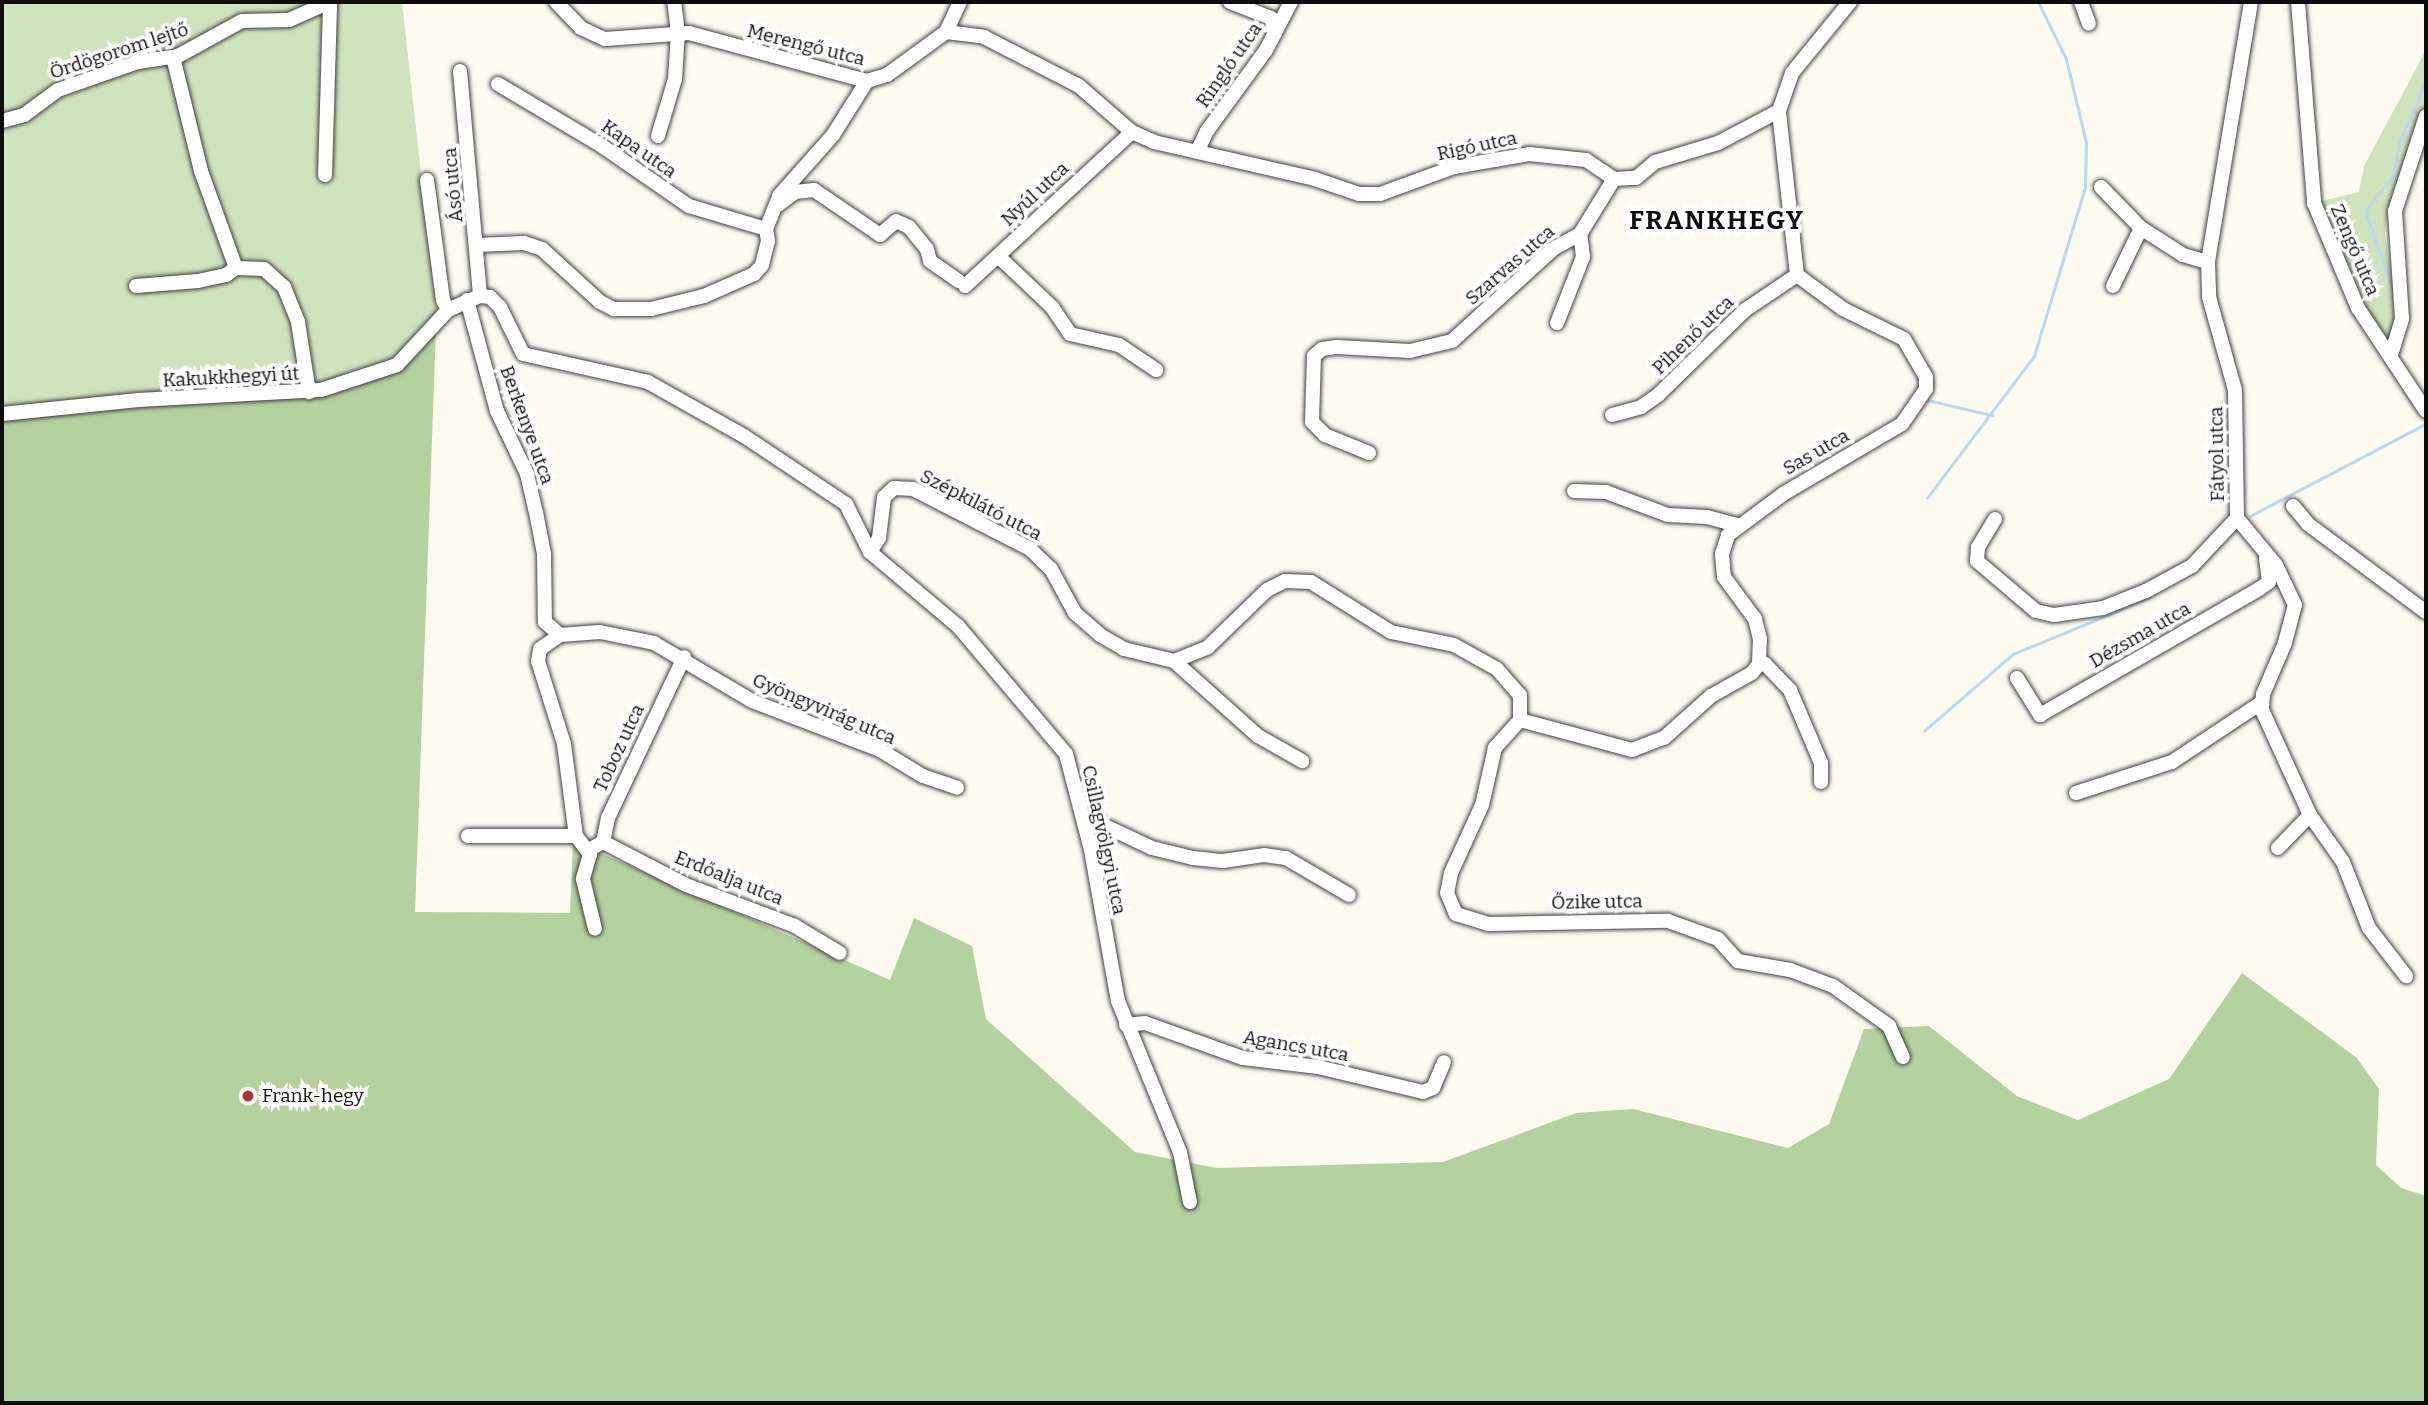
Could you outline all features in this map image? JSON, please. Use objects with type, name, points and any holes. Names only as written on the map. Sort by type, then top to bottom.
[{"type":"street","points":[[326,175],[330,2]]},
{"type":"street","name":"Ördögorom lejtő","points":[[2,121],[24,115],[58,90],[138,62],[173,57],[247,20],[289,20],[330,2]]},
{"type":"street","name":"Merengő utca","points":[[556,2],[581,28],[605,39],[638,40],[678,33],[867,81],[887,75],[946,32]]},
{"type":"street","points":[[657,136],[675,79],[678,33],[674,2]]},
{"type":"street","points":[[960,2],[946,32],[984,37],[1079,86],[1132,132],[1154,142],[1198,150]]},
{"type":"street","points":[[1230,2],[1271,18],[1275,34]]},
{"type":"street","name":"Ringló utca","points":[[1198,150],[1275,34],[1291,2]]},
{"type":"street","points":[[1797,275],[1779,111],[1792,73],[1850,2]]},
{"type":"street","points":[[2081,2],[2089,24]]},
{"type":"street","name":"Fátyol utca","points":[[2251,2],[2208,262],[2209,297],[2235,390],[2237,517],[2265,550],[2295,605],[2262,703]]},
{"type":"street","name":"Zengő utca","points":[[2298,2],[2314,203],[2358,308],[2426,411]]},
{"type":"street","points":[[173,57],[201,171],[236,268]]},
{"type":"street","name":"Ásó utca","points":[[460,71],[477,245],[474,298]]},
{"type":"street","points":[[477,245],[524,243],[542,249],[606,307],[631,311],[678,305],[754,274],[767,254],[766,229],[789,180],[833,135],[867,81]]},
{"type":"street","name":"Kapa utca","points":[[498,84],[602,146],[689,206],[766,229]]},
{"type":"street","points":[[1614,179],[1636,178],[1655,162],[1718,143],[1779,111]]},
{"type":"street","points":[[2391,355],[2402,319],[2395,211],[2426,116]]},
{"type":"street","name":"Nyúl utca","points":[[775,208],[795,192],[814,190],[880,235],[896,221],[909,227],[930,261],[962,284],[998,256],[1132,132]]},
{"type":"street","name":"Rigó utca","points":[[1198,150],[1346,190],[1380,194],[1454,167],[1529,154],[1586,160],[1614,179]]},
{"type":"street","name":"Szarvas utca","points":[[1369,453],[1325,435],[1312,422],[1314,356],[1322,349],[1337,347],[1410,351],[1452,341],[1553,249],[1580,234],[1614,179]]},
{"type":"street","points":[[427,180],[442,315],[474,298],[495,301],[523,354],[637,378],[744,436],[846,504],[870,552]]},
{"type":"street","points":[[2101,187],[2141,228],[2183,255],[2208,262]]},
{"type":"street","points":[[2113,286],[2141,228]]},
{"type":"street","points":[[1557,323],[1583,257],[1580,234]]},
{"type":"street","points":[[998,256],[1052,307],[1070,334],[1119,345],[1156,370]]},
{"type":"street","points":[[136,286],[198,281],[226,275],[236,268],[264,269],[284,287],[298,322],[309,392]]},
{"type":"street","name":"Pihenő utca","points":[[1612,415],[1641,407],[1658,395],[1745,310],[1797,275]]},
{"type":"street","name":"Sas utca","points":[[1736,525],[1902,424],[1926,389],[1926,377],[1904,338],[1843,309],[1797,275]]},
{"type":"street","name":"Berkenye utca","points":[[474,298],[497,411],[527,474],[544,554],[545,622],[559,635]]},
{"type":"street","name":"Kakukkhegyi út","points":[[2,414],[138,400],[309,392],[407,359],[442,315]]},
{"type":"street","name":"Szépkilátó utca","points":[[870,552],[879,538],[884,497],[894,488],[913,489],[1030,549],[1051,569],[1075,613],[1100,635],[1124,649],[1174,661]]},
{"type":"street","points":[[1574,491],[1606,492],[1668,515],[1717,518],[1736,525],[1723,547],[1723,571],[1755,619],[1759,664]]},
{"type":"street","points":[[2293,506],[2308,524],[2426,612]]},
{"type":"street","points":[[1994,519],[1975,555],[2002,586],[2036,611],[2081,613],[2146,591],[2192,566],[2237,517]]},
{"type":"street","name":"Dézsma utca","points":[[2017,678],[2040,715],[2269,582],[2265,550]]},
{"type":"street","name":"Csillagvölgyi utca","points":[[870,552],[958,626],[1057,741],[1068,762],[1084,824],[1113,980],[1126,1025],[1180,1152],[1190,1202]]},
{"type":"street","points":[[1302,761],[1258,736],[1174,661],[1208,647],[1267,590],[1285,581],[1311,582],[1391,632],[1454,645],[1497,669],[1520,695],[1520,720],[1632,750],[1664,738],[1711,695],[1742,681],[1759,664],[1765,664],[1790,690],[1821,763],[1821,782]]},
{"type":"street","name":"Gyöngyvirág utca","points":[[559,635],[600,632],[654,643],[684,657],[752,701],[880,750],[923,776],[957,788]]},
{"type":"street","points":[[559,635],[540,649],[538,661],[564,744],[576,836],[589,850]]},
{"type":"street","name":"Toboz utca","points":[[603,842],[608,818],[684,657]]},
{"type":"street","points":[[2076,793],[2172,762],[2262,703],[2265,720],[2310,814],[2343,862],[2369,928],[2406,976]]},
{"type":"street","name":"Őzike utca","points":[[1520,720],[1495,748],[1482,806],[1451,873],[1447,893],[1456,914],[1488,924],[1668,921],[1718,939],[1738,961],[1790,970],[1830,984],[1889,1026],[1903,1057]]},
{"type":"street","points":[[2278,848],[2310,814]]},
{"type":"street","points":[[1084,824],[1103,825],[1152,848],[1193,858],[1223,861],[1264,855],[1286,858],[1349,895]]},
{"type":"street","points":[[468,836],[576,836]]},
{"type":"street","points":[[595,929],[583,879],[589,850],[603,842]]},
{"type":"street","name":"Erdőalja utca","points":[[603,842],[686,885],[795,926],[840,953]]},
{"type":"street","name":"Agancs utca","points":[[1126,1025],[1145,1023],[1243,1058],[1318,1067],[1423,1092],[1435,1084],[1444,1062]]},
{"type":"green space","points":[[2,2],[402,2],[437,319],[415,350],[321,390],[2,414]]},
{"type":"green space","points":[[2426,50],[2426,106],[2387,215],[2385,235],[2399,319],[2390,338],[2386,337],[2362,304],[2318,202],[2359,192],[2364,166]]},
{"type":"green space","points":[[436,328],[415,912],[570,913],[573,841],[890,980],[914,918],[972,946],[986,1019],[1135,1152],[1217,1168],[1443,1162],[1576,1113],[1633,1109],[1788,1148],[1829,1124],[1864,1029],[1929,1026],[2017,1096],[2078,1120],[2169,1079],[2242,973],[2357,1058],[2379,1089],[2376,1165],[2401,1188],[2426,1196],[2426,1403],[2,1403],[2,414],[309,392],[397,365]]},
{"type":"waterway","points":[[1927,498],[2034,356],[2085,187],[2086,143],[2066,59],[2038,2]]},
{"type":"waterway","points":[[2393,290],[2365,211],[2392,177],[2399,144],[2426,80]]},
{"type":"waterway","points":[[1927,400],[1992,415]]},
{"type":"waterway","points":[[2250,516],[2423,425]]},
{"type":"waterway","points":[[2108,615],[2150,597]]},
{"type":"waterway","points":[[1924,731],[2013,654],[2105,616]]},
{"type":"place","name":"Frank-hegy","points":[[248,1096]]},
{"type":"district","name":"FRANKHEGY","points":[[1717,221]]}]
